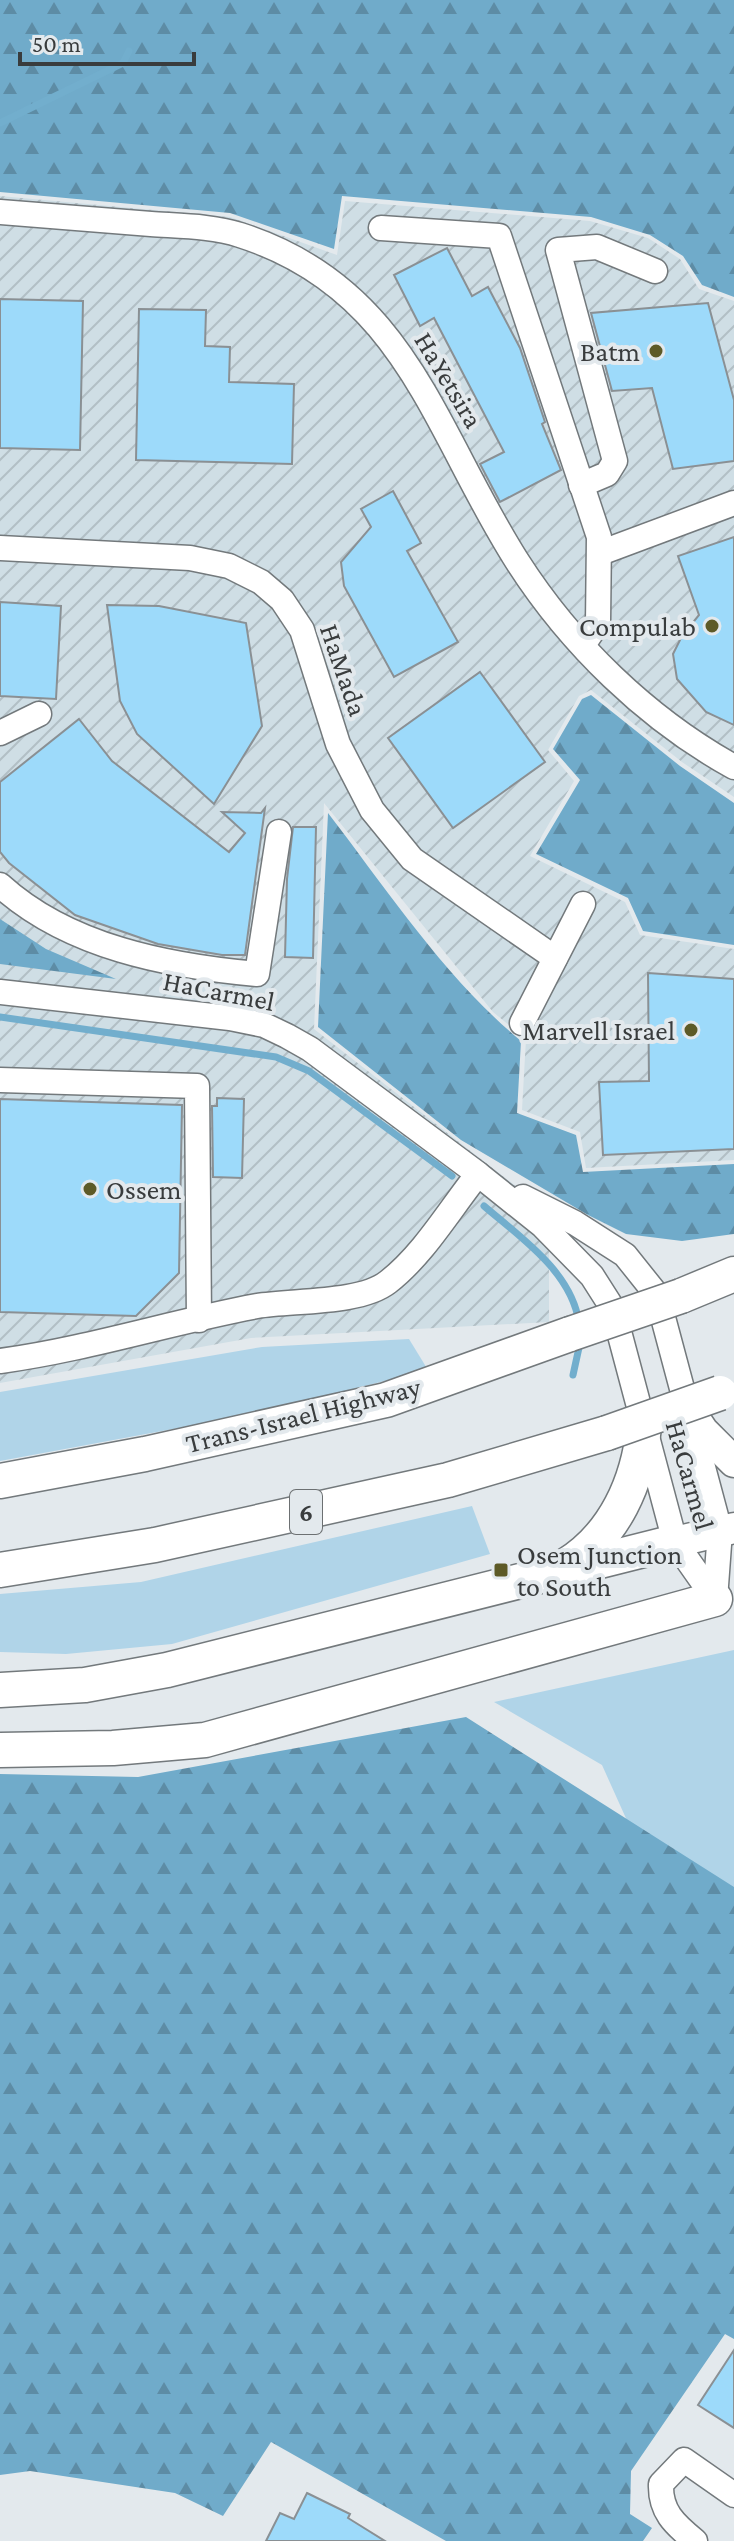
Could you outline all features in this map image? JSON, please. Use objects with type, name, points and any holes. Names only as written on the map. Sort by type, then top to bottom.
[{"type":"highway","name":"Trans-Israel Highway","points":[[0,1481],[145,1454],[386,1400],[681,1296],[734,1274]]},
{"type":"highway","name":"6","points":[[0,1570],[155,1545],[448,1480],[607,1433],[727,1390]]},
{"type":"highway","points":[[562,1568],[581,1557],[610,1526],[637,1469],[644,1427]]},
{"type":"highway","points":[[0,1690],[85,1685],[167,1670],[675,1542]]},
{"type":"highway","points":[[0,1750],[113,1748],[205,1740],[725,1596]]},
{"type":"main road","points":[[689,1410],[703,1431],[734,1462]]},
{"type":"main road","points":[[675,1542],[727,1530]]},
{"type":"street","name":"HaYetsira","points":[[0,212],[239,234],[291,256],[331,282],[372,317],[403,354],[517,561],[583,645],[642,703],[734,767]]},
{"type":"street","points":[[381,228],[499,236],[599,537],[598,623],[583,645]]},
{"type":"street","points":[[581,485],[607,474],[615,461],[558,250],[597,247],[655,271]]},
{"type":"street","points":[[600,553],[734,503]]},
{"type":"street","name":"HaMada","points":[[0,548],[190,558],[229,566],[261,582],[282,600],[302,630],[338,744],[372,810],[412,859],[555,958]]},
{"type":"street","points":[[0,733],[39,714]]},
{"type":"street","points":[[0,885],[56,924],[123,951],[191,968],[257,974],[279,832]]},
{"type":"street","points":[[522,1023],[583,904]]},
{"type":"street","name":"HaCarmel","points":[[0,992],[264,1025],[310,1049],[478,1174],[563,1244],[604,1292],[613,1309],[675,1542],[725,1596]]},
{"type":"street","points":[[0,1080],[197,1086],[199,1320]]},
{"type":"street","points":[[0,1361],[127,1338],[256,1306],[363,1293],[387,1283],[417,1251],[478,1174]]},
{"type":"street","name":"HaCarmel","points":[[478,1174],[604,1241],[644,1275],[663,1313],[689,1410],[727,1530],[725,1596]]},
{"type":"street","points":[[695,2541],[677,2527],[661,2503],[661,2484],[684,2460],[734,2495]]},
{"type":"shaded area","points":[[0,196],[230,217],[337,255],[345,201],[590,221],[648,238],[680,259],[699,289],[734,301],[734,797],[682,762],[591,690],[579,696],[548,750],[574,781],[530,856],[625,902],[640,935],[734,949],[734,1160],[586,1168],[580,1132],[522,1110],[526,1039],[493,1012],[324,803],[314,1029],[549,1212],[549,1322],[251,1338],[0,1383]]},
{"type":"shaded area","points":[[409,1339],[428,1370],[254,1414],[0,1461],[0,1392],[262,1347]]},
{"type":"shaded area","points":[[472,1506],[490,1554],[172,1644],[66,1654],[0,1652],[0,1594],[141,1582]]},
{"type":"shaded area","points":[[734,1650],[734,1932],[647,1865],[602,1765],[494,1702]]},
{"type":"green space","points":[[0,0],[734,0],[734,297],[702,285],[683,256],[650,235],[591,217],[342,196],[334,249],[230,213],[0,192]]},
{"type":"green space","points":[[591,695],[680,766],[734,803],[734,945],[643,931],[628,898],[536,854],[580,780],[553,749],[582,699]]},
{"type":"green space","points":[[328,813],[442,962],[521,1041],[517,1113],[576,1135],[583,1172],[734,1164],[734,1234],[682,1241],[626,1234],[461,1140],[318,1027]]},
{"type":"green space","points":[[0,919],[46,949],[116,979],[0,964]]},
{"type":"green space","points":[[466,1717],[734,1887],[734,2339],[725,2334],[631,2471],[630,2514],[652,2528],[643,2541],[446,2541],[271,2442],[223,2516],[175,2493],[30,2471],[0,2475],[0,1774],[138,1777]]},
{"type":"building","points":[[447,248],[472,296],[488,287],[520,348],[545,422],[542,424],[561,470],[500,502],[480,464],[504,452],[434,318],[420,326],[394,275]]},
{"type":"building","points":[[0,299],[83,301],[80,450],[0,448]]},
{"type":"building","name":"Batm","points":[[708,303],[734,400],[734,461],[673,469],[652,388],[612,391],[591,313]]},
{"type":"building","points":[[139,309],[206,310],[205,346],[230,347],[229,382],[294,384],[292,464],[136,460]]},
{"type":"building","points":[[393,491],[421,543],[407,551],[458,642],[394,677],[344,586],[341,562],[371,527],[361,509]]},
{"type":"building","name":"Compulab","points":[[734,537],[734,725],[706,712],[677,679],[673,654],[682,636],[699,615],[678,556]]},
{"type":"building","points":[[0,602],[61,606],[56,699],[0,696]]},
{"type":"building","points":[[107,605],[159,606],[246,623],[262,726],[214,804],[137,734],[120,701]]},
{"type":"building","points":[[480,672],[545,762],[453,828],[388,738]]},
{"type":"building","points":[[79,719],[112,761],[229,852],[245,833],[222,812],[261,813],[265,808],[245,955],[222,955],[158,944],[75,915],[9,863],[0,852],[0,782]]},
{"type":"building","points":[[293,827],[316,827],[313,958],[285,957],[287,879]]},
{"type":"building","name":"Marvell Israel","points":[[648,973],[734,979],[734,1149],[603,1155],[599,1082],[649,1081]]},
{"type":"building","points":[[217,1098],[244,1099],[242,1178],[213,1177],[212,1106],[217,1106]]},
{"type":"building","name":"Ossem","points":[[0,1099],[182,1105],[179,1273],[136,1316],[0,1312]]},
{"type":"building","points":[[734,2350],[734,2428],[698,2405]]},
{"type":"building","points":[[307,2493],[350,2514],[348,2518],[385,2541],[266,2541],[280,2513],[294,2519]]},
{"type":"waterway","points":[[0,123],[123,63],[129,51]]},
{"type":"waterway","points":[[0,1017],[276,1057],[309,1071],[452,1176]]},
{"type":"waterway","points":[[484,1206],[528,1243],[555,1272],[566,1288],[579,1323]]},
{"type":"waterway","points":[[573,1375],[580,1343]]},
{"type":"place","name":"Batm","points":[[656,351]]},
{"type":"place","name":"Compulab","points":[[712,626]]},
{"type":"place","name":"Marvell Israel","points":[[691,1030]]},
{"type":"place","name":"Ossem","points":[[90,1189]]},
{"type":"place","name":"Osem Junction to South","points":[[501,1570]]}]
